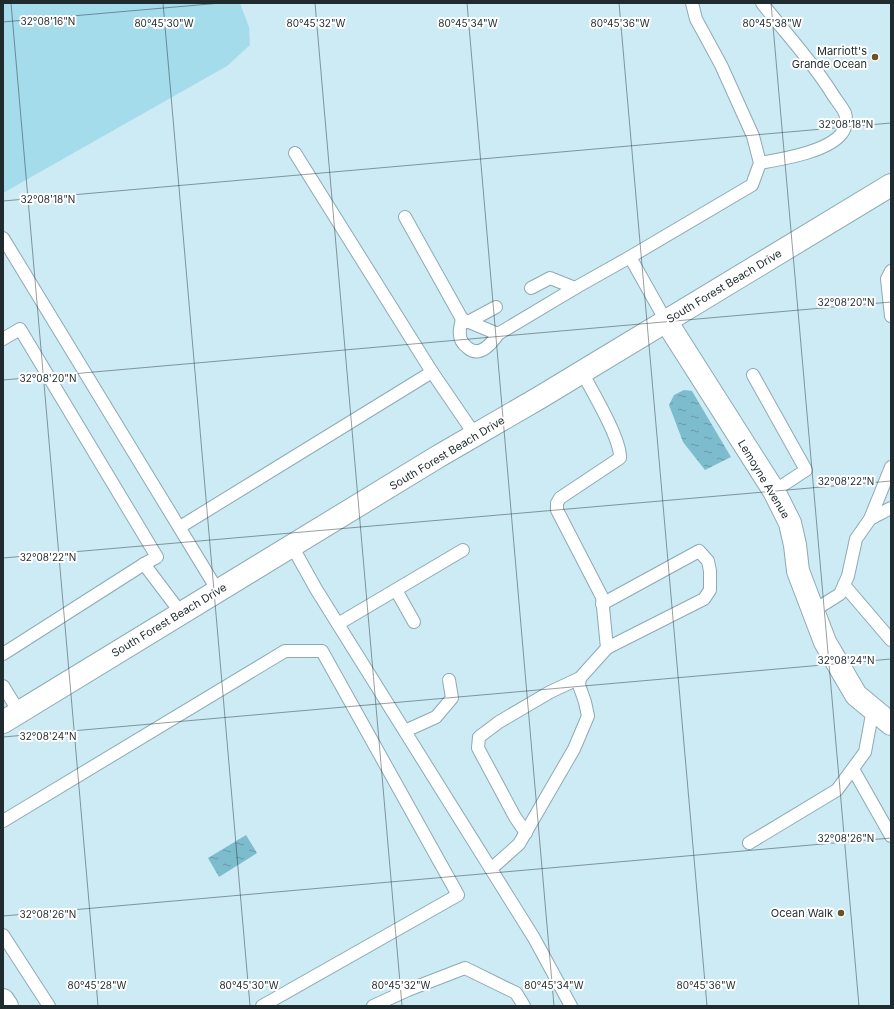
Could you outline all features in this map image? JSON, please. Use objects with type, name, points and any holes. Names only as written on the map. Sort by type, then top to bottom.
[{"type":"street","name":"South Forest Beach Drive","points":[[11,717],[475,435],[891,185]]},
{"type":"street","name":"Lemoyne Avenue","points":[[666,321],[774,491],[790,523],[795,545],[798,571],[825,642],[856,694],[891,724]]},
{"type":"street","points":[[3,1000],[7,1006]]},
{"type":"lane","points":[[496,307],[465,320],[460,335],[464,345],[471,351],[481,351],[490,346],[498,334],[575,288],[630,258],[752,185],[760,162],[753,136],[721,65],[696,19],[692,3]]},
{"type":"lane","points":[[760,162],[789,157],[821,148],[834,141],[842,133],[846,123],[845,113],[825,81],[762,3]]},
{"type":"lane","points":[[295,153],[432,372],[475,435]]},
{"type":"lane","points":[[405,217],[465,320],[498,334]]},
{"type":"lane","points":[[3,238],[218,591]]},
{"type":"lane","points":[[630,258],[666,321]]},
{"type":"lane","points":[[891,271],[887,279],[891,316]]},
{"type":"lane","points":[[531,288],[550,278],[575,288]]},
{"type":"lane","points":[[3,339],[20,329],[157,556],[3,654]]},
{"type":"lane","points":[[180,527],[432,372]]},
{"type":"lane","points":[[582,372],[602,409],[620,450],[620,458],[560,498],[557,503],[557,510],[602,597],[607,648]]},
{"type":"lane","points":[[753,375],[806,470],[774,491]]},
{"type":"lane","points":[[813,611],[840,594],[848,576],[856,538],[870,519],[891,467]]},
{"type":"lane","points":[[870,519],[891,508]]},
{"type":"lane","points":[[292,546],[316,589],[534,938],[572,1006]]},
{"type":"lane","points":[[338,624],[463,550]]},
{"type":"lane","points":[[526,833],[515,817],[478,748],[479,737],[499,722],[550,692],[580,678],[607,648],[704,599],[710,590],[710,571],[708,560],[699,551],[602,604]]},
{"type":"lane","points":[[144,564],[181,613]]},
{"type":"lane","points":[[844,585],[891,640]]},
{"type":"lane","points":[[396,590],[414,622]]},
{"type":"lane","points":[[3,821],[285,651],[322,651],[458,895],[262,1006]]},
{"type":"lane","points":[[491,869],[519,844],[574,749],[588,716],[579,685],[580,678]]},
{"type":"lane","points":[[405,731],[436,717],[452,698],[449,680]]},
{"type":"lane","points":[[3,686],[11,717]]},
{"type":"lane","points":[[750,843],[837,790],[865,752],[873,708]]},
{"type":"lane","points":[[852,770],[891,836]]},
{"type":"lane","points":[[3,935],[49,1006]]},
{"type":"lane","points":[[373,1006],[408,990],[465,968],[516,993],[524,1006]]},
{"type":"shaded area","points":[[3,3],[240,3],[249,27],[250,45],[227,66],[3,193]]},
{"type":"water","points":[[684,390],[692,391],[731,457],[705,470],[683,442],[669,405],[674,395]]},
{"type":"water","points":[[246,835],[257,853],[219,877],[208,858]]},
{"type":"place","name":"Marriott's Grande Ocean","points":[[875,57]]},
{"type":"place","name":"Ocean Walk","points":[[841,913]]}]
